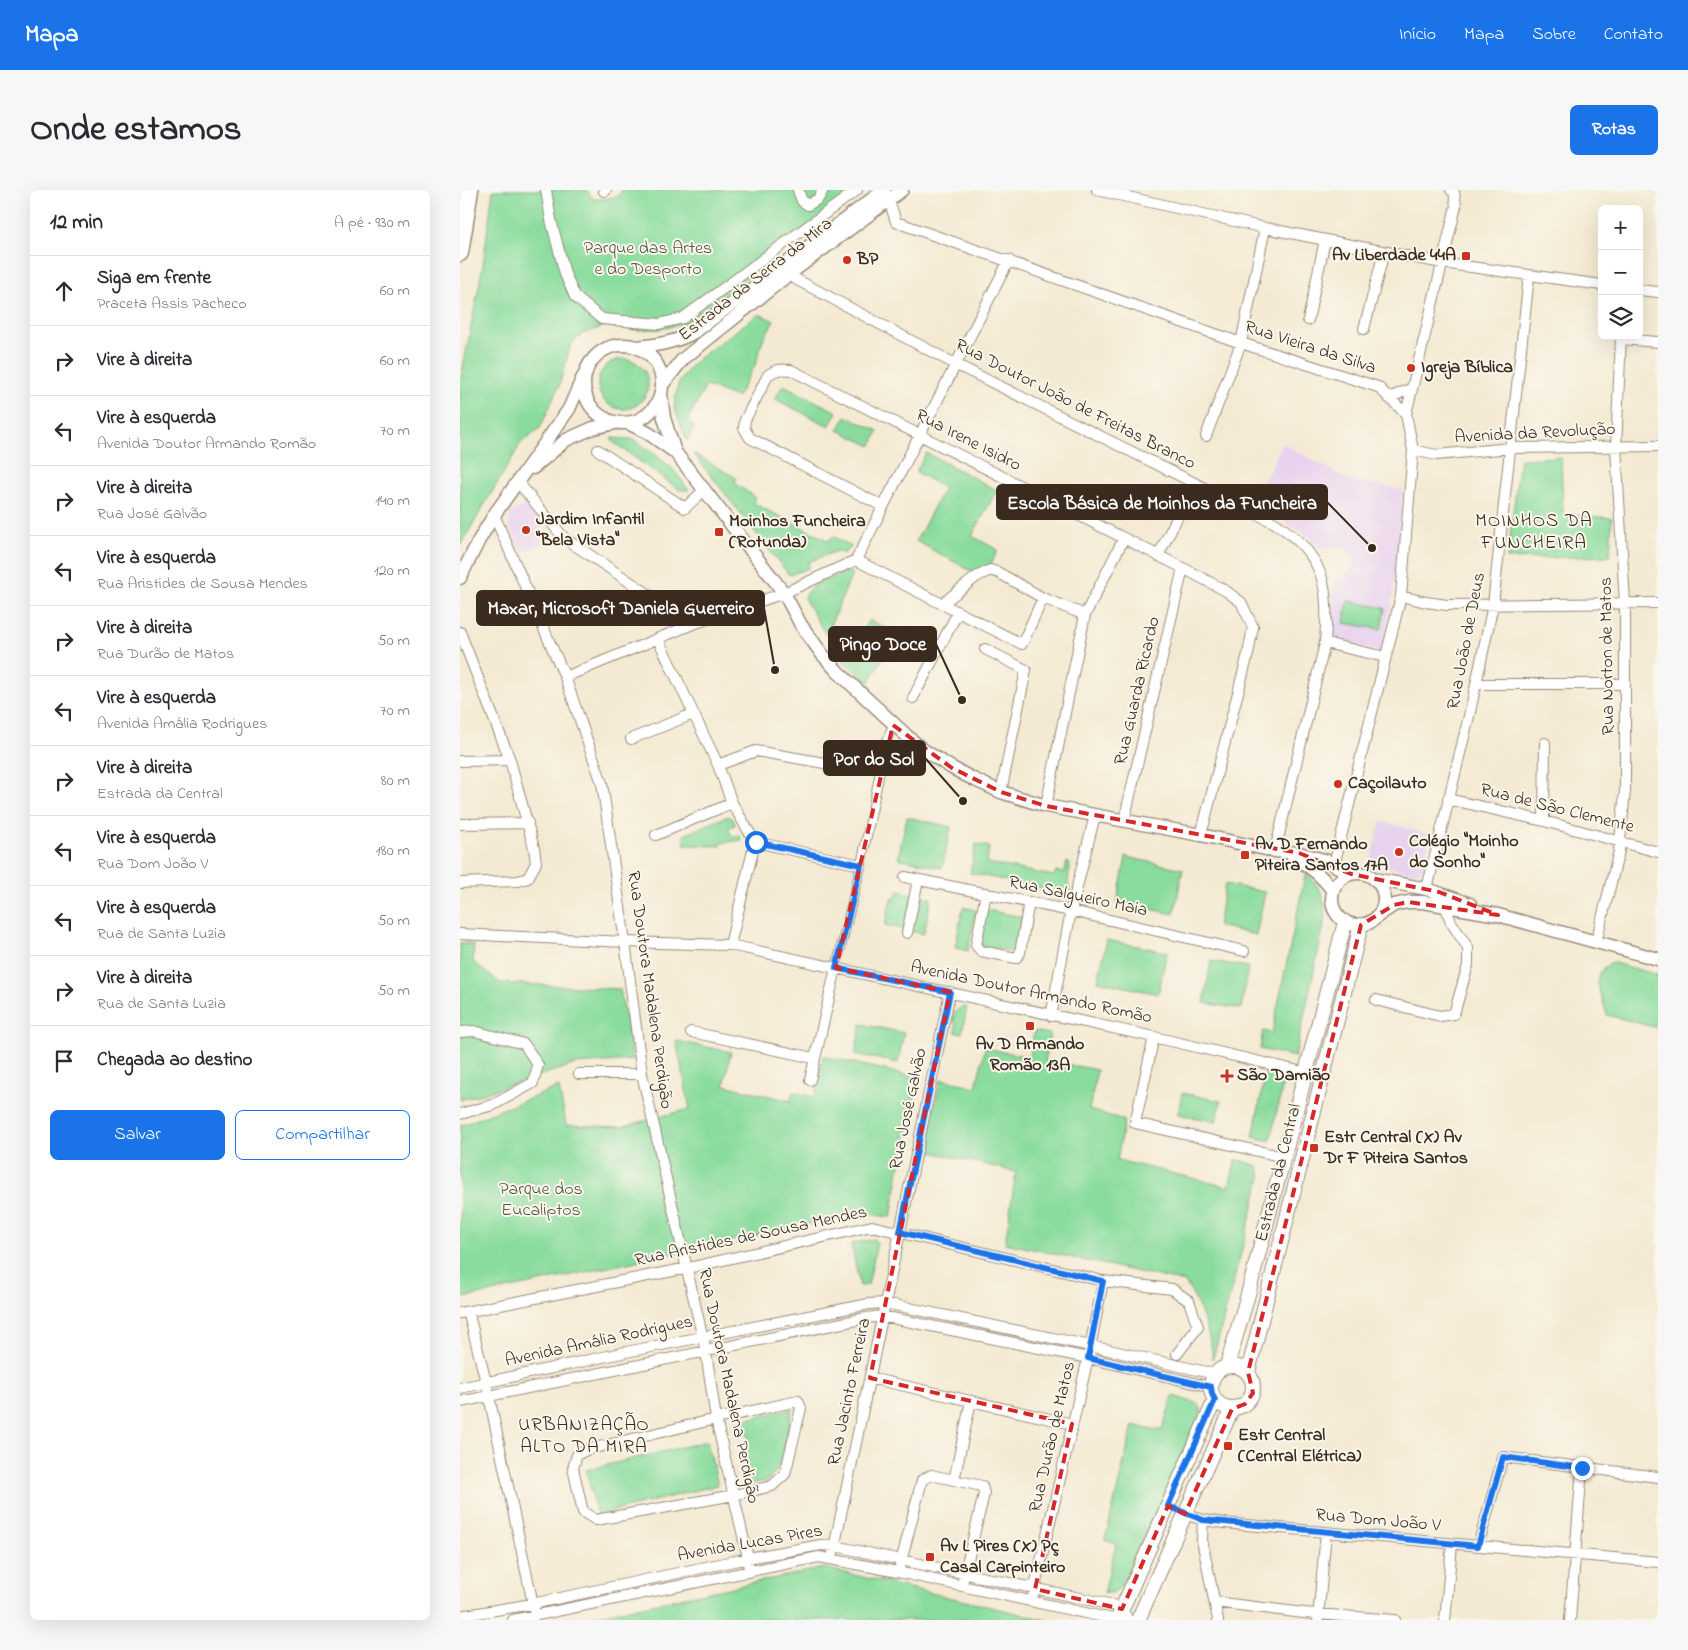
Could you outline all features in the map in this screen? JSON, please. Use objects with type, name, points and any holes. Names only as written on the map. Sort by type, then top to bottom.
[{"type":"highway","points":[[460,253],[470,190]]},
{"type":"main road","name":"Estrada da Central","points":[[1227,1366],[1247,1298],[1345,922]]},
{"type":"main road","name":"Estrada da Central","points":[[1248,1372],[1361,925]]},
{"type":"main road","points":[[1124,1618],[1168,1506],[1213,1387],[1220,1369],[1227,1366],[1235,1366],[1248,1372],[1252,1378],[1253,1393],[1245,1404],[1226,1408],[1213,1387]]},
{"type":"main road","points":[[1124,1618],[1146,1600],[1232,1408]]},
{"type":"main road","points":[[1168,1506],[1185,1514]]},
{"type":"street","points":[[546,190],[560,256],[575,297],[602,319],[659,324],[683,318],[857,190]]},
{"type":"street","points":[[798,190],[802,201],[808,205],[818,199],[823,190]]},
{"type":"street","name":"Estrada da Serra da Mira","points":[[637,347],[672,342],[685,338],[886,195],[902,190]]},
{"type":"street","points":[[1097,190],[1142,195],[1266,228],[1442,263],[1598,285]]},
{"type":"street","points":[[1334,865],[1401,596],[1413,450],[1406,414],[1456,206],[1454,192],[1451,190]]},
{"type":"street","name":"Estrada da Serra da Mira","points":[[661,390],[683,359],[886,195]]},
{"type":"street","name":"Rua Vieira da Silva","points":[[886,195],[896,222],[1009,260],[1241,343],[1378,387],[1406,414]]},
{"type":"street","points":[[1206,436],[1241,343],[1266,228]]},
{"type":"street","points":[[1308,320],[1325,240]]},
{"type":"street","points":[[1364,329],[1384,252]]},
{"type":"street","points":[[564,678],[693,624],[784,593],[856,560],[1009,260]]},
{"type":"street","name":"Rua Doutor João de Freitas Branco","points":[[788,275],[955,364],[1267,519],[1293,535],[1316,561],[1323,579],[1327,611],[1325,643],[1275,851]]},
{"type":"street","name":"Rua João de Deus","points":[[1427,888],[1493,605],[1529,276]]},
{"type":"street","points":[[1643,290],[1658,292]]},
{"type":"street","name":"Rua Norton de Matos","points":[[1596,942],[1619,851],[1625,791],[1625,604],[1616,447],[1621,340]]},
{"type":"street","points":[[1640,340],[1658,342]]},
{"type":"street","points":[[460,578],[494,515],[569,409],[592,359],[601,351],[612,346],[625,344],[637,347],[647,353],[655,362],[660,372],[664,418],[675,452]]},
{"type":"street","points":[[586,370],[583,383],[586,397],[592,409],[602,418],[648,433],[675,452],[784,593],[802,625],[822,654],[893,725],[922,749],[952,768],[1001,792],[1046,806],[1202,835],[1275,851],[1300,853],[1334,865],[1352,874]]},
{"type":"street","name":"Rua Irene Isidro","points":[[882,506],[750,438],[744,428],[745,420],[768,375],[774,370],[791,370],[920,434],[1183,568],[1226,591],[1241,602],[1253,627],[1248,654],[1202,835]]},
{"type":"street","points":[[1389,398],[1412,388]]},
{"type":"street","points":[[518,482],[566,440],[593,428],[639,420],[656,405],[661,390]]},
{"type":"street","name":"Avenida da Revolução","points":[[1413,450],[1436,455],[1511,448],[1658,446]]},
{"type":"street","points":[[598,450],[685,508],[705,489]]},
{"type":"street","points":[[518,482],[564,538],[693,624]]},
{"type":"street","points":[[1158,556],[1189,494]]},
{"type":"street","name":"Rua Doutora Madalena Perdigão","points":[[494,515],[564,678],[602,783],[642,1074],[703,1337],[716,1419],[748,1558],[749,1572]]},
{"type":"street","points":[[1046,806],[1085,615],[1124,538]]},
{"type":"street","points":[[856,560],[1022,644],[1043,598]]},
{"type":"street","name":"Rua Guarda Ricardo","points":[[1124,821],[1183,568]]},
{"type":"street","points":[[942,604],[976,577],[990,570],[1043,598],[1085,615]]},
{"type":"street","points":[[1401,596],[1447,605],[1658,603]]},
{"type":"street","points":[[913,698],[958,612]]},
{"type":"street","points":[[460,632],[510,760],[528,823],[536,863],[528,878],[518,881],[460,883]]},
{"type":"street","points":[[658,639],[718,765],[732,803],[756,842],[730,945]]},
{"type":"street","points":[[1325,643],[1385,657]]},
{"type":"street","points":[[985,649],[1026,670],[1001,792]]},
{"type":"street","points":[[1476,684],[1625,684]]},
{"type":"street","points":[[631,739],[693,714]]},
{"type":"street","points":[[810,1080],[861,865],[886,742],[893,725]]},
{"type":"street","points":[[1544,821],[1545,743]]},
{"type":"street","points":[[718,765],[756,751],[858,769]]},
{"type":"street","points":[[460,762],[510,760]]},
{"type":"street","name":"Rua de São Clemente","points":[[1448,799],[1544,821],[1658,852]]},
{"type":"street","points":[[656,835],[732,803]]},
{"type":"street","points":[[1051,1016],[1071,911],[1095,816]]},
{"type":"street","points":[[460,824],[528,823]]},
{"type":"street","points":[[756,842],[861,865]]},
{"type":"street","points":[[1275,851],[1305,863],[1323,878],[1333,891]]},
{"type":"street","points":[[1379,915],[1384,896],[1382,889],[1374,879],[1360,873],[1352,874],[1340,880],[1333,891],[1333,908],[1345,922],[1353,925],[1371,922],[1394,905],[1408,902],[1423,902],[1498,915]]},
{"type":"street","name":"Rua Salgueiro Maia","points":[[905,878],[1030,902],[1244,950]]},
{"type":"street","points":[[1374,879],[1427,888],[1498,915],[1658,959]]},
{"type":"street","points":[[907,933],[918,880]]},
{"type":"street","points":[[986,893],[976,945],[982,951],[990,953],[1018,957],[1030,902]]},
{"type":"street","points":[[1376,1000],[1440,1016],[1454,1014],[1468,966],[1468,948],[1451,922],[1445,906]]},
{"type":"street","name":"Avenida Doutor Armando Romão","points":[[460,934],[730,945],[1154,1037],[1324,1077]]},
{"type":"street","name":"Rua José Galvão","points":[[900,1232],[950,992]]},
{"type":"street","points":[[460,1032],[474,1031],[524,1044],[538,1065],[534,1083],[493,1105],[460,1114]]},
{"type":"street","points":[[691,1032],[814,1058]]},
{"type":"street","points":[[1154,1037],[1135,1123],[1284,1156]]},
{"type":"street","points":[[579,1074],[642,1074]]},
{"type":"street","name":"Rua Aristides de Sousa Mendes","points":[[464,1312],[688,1268],[872,1226],[1103,1281],[1172,1288],[1189,1302],[1198,1327],[1177,1354]]},
{"type":"street","name":"Rua Jacinto Ferreira","points":[[832,1559],[900,1232]]},
{"type":"street","name":"Rua Durão de Matos","points":[[1032,1601],[1088,1358],[1103,1281]]},
{"type":"street","name":"Avenida Amália Rodrigues","points":[[460,1388],[703,1337],[869,1304],[885,1303],[1090,1346],[1213,1387]]},
{"type":"street","points":[[464,1312],[486,1382],[535,1615]]},
{"type":"street","name":"Avenida Amália Rodrigues","points":[[460,1402],[882,1316],[1088,1358],[1213,1387]]},
{"type":"street","points":[[870,1378],[1072,1424]]},
{"type":"street","points":[[798,1401],[801,1408],[785,1474],[772,1486],[734,1495],[596,1520],[583,1512],[573,1468],[577,1455],[586,1450],[716,1419],[798,1401]]},
{"type":"street","points":[[954,1480],[971,1401]]},
{"type":"street","points":[[1478,1546],[1503,1457],[1658,1477]]},
{"type":"street","points":[[1570,1620],[1582,1468]]},
{"type":"street","points":[[898,1572],[922,1480],[931,1475],[982,1486],[984,1494],[961,1586]]},
{"type":"street","name":"Rua Dom João V","points":[[1185,1514],[1203,1520],[1326,1533],[1658,1562]]},
{"type":"street","points":[[1203,1520],[1202,1540],[1218,1620]]},
{"type":"street","points":[[1318,1617],[1326,1533]]},
{"type":"street","points":[[1445,1620],[1452,1544]]},
{"type":"street","name":"Avenida Lucas Pires","points":[[460,1616],[532,1604],[748,1558],[820,1545],[835,1546],[1113,1605],[1124,1618]]},
{"type":"street","name":"Avenida Lucas Pires","points":[[513,1620],[819,1557],[1124,1618]]},
{"type":"street","points":[[1214,1602],[1318,1617],[1395,1620]]},
{"type":"highlighted area","points":[[893,725],[952,768],[1001,792],[1046,806],[1299,853],[1351,874],[1439,892],[1498,915],[1408,902],[1394,905],[1361,925],[1248,1372],[1253,1393],[1245,1404],[1232,1409],[1185,1514],[1168,1506],[1122,1609],[1035,1589],[1072,1424],[870,1378],[950,992],[836,968]]},
{"type":"shaded area","points":[[1283,443],[1347,479],[1403,490],[1393,596],[1382,653],[1331,637],[1334,578],[1343,577],[1350,572],[1354,563],[1351,554],[1343,546],[1320,549],[1307,534],[1252,505]]},
{"type":"shaded area","name":"Jardim Infantil \"Bela Vista\"","points":[[528,504],[535,511],[546,542],[521,553],[509,526],[510,512]]},
{"type":"shaded area","name":"Colégio \"Moinho do Sonho\"","points":[[1381,821],[1430,835],[1423,869],[1413,873],[1370,862]]},
{"type":"green space","name":"Parque das Artes e do Desporto","points":[[493,190],[587,190],[593,199],[604,199],[619,196],[622,190],[863,190],[686,323],[660,329],[639,330],[605,326],[582,334],[571,344],[559,386],[540,428],[521,443],[460,546],[460,383],[483,265]]},
{"type":"green space","points":[[759,314],[774,321],[763,339],[756,363],[737,397],[706,386],[687,421],[694,427],[687,441],[674,407],[678,384],[699,358]]},
{"type":"green space","points":[[618,359],[628,359],[641,366],[648,379],[648,389],[641,402],[628,409],[618,409],[609,405],[602,398],[598,389],[598,379],[602,370],[609,363]]},
{"type":"green space","points":[[783,385],[837,412],[829,426],[775,399]]},
{"type":"green space","points":[[846,416],[878,431],[871,446],[838,430]]},
{"type":"green space","points":[[611,438],[632,439],[648,449],[672,468],[689,490],[680,490],[613,442]]},
{"type":"green space","points":[[693,453],[736,478],[735,484],[754,496],[755,504],[829,541],[833,536],[852,547],[843,554],[837,551],[808,562],[809,568],[789,575]]},
{"type":"green space","points":[[926,453],[997,490],[972,536],[998,550],[991,564],[973,572],[916,541],[944,488],[916,472]]},
{"type":"green space","points":[[1561,457],[1563,514],[1612,518],[1610,556],[1507,559],[1520,459]]},
{"type":"green space","points":[[849,571],[852,574],[826,635],[804,598],[807,592],[817,584]]},
{"type":"green space","points":[[1348,601],[1385,608],[1381,629],[1344,623]]},
{"type":"green space","points":[[869,620],[896,633],[869,683],[843,661]]},
{"type":"green space","points":[[728,816],[733,819],[735,825],[728,828],[732,836],[739,835],[742,840],[721,843],[721,846],[685,845],[684,835]]},
{"type":"green space","points":[[907,817],[951,827],[942,868],[898,858]]},
{"type":"green space","points":[[976,844],[989,847],[987,863],[1054,876],[1056,871],[1064,873],[1067,862],[1070,864],[1068,883],[1070,892],[1059,900],[1054,898],[1045,889],[970,873]]},
{"type":"green space","points":[[1126,857],[1183,869],[1174,914],[1117,902]]},
{"type":"green space","points":[[1306,871],[1322,893],[1326,916],[1295,1057],[1260,1049],[1263,1031],[1272,1033]]},
{"type":"green space","points":[[1225,884],[1265,892],[1256,935],[1218,926]]},
{"type":"green space","points":[[898,891],[931,898],[924,934],[885,925],[891,898],[896,898]]},
{"type":"green space","points":[[963,907],[976,910],[968,951],[955,948]]},
{"type":"green space","points":[[986,910],[1022,917],[1016,952],[980,946]]},
{"type":"green space","points":[[1107,940],[1167,952],[1158,994],[1098,981]]},
{"type":"green space","points":[[460,944],[474,944],[473,962],[500,983],[620,989],[633,1060],[576,1064],[460,1100]]},
{"type":"green space","points":[[1211,961],[1248,967],[1241,1009],[1204,1003]]},
{"type":"green space","points":[[1611,962],[1658,975],[1658,1028],[1607,1015],[1597,983],[1599,973]]},
{"type":"green space","points":[[967,1007],[962,1033],[955,1032],[954,1015],[957,1010]]},
{"type":"green space","points":[[861,1024],[904,1033],[898,1063],[855,1054]]},
{"type":"green space","points":[[1034,1031],[1050,1034],[1045,1060],[1097,1070],[1089,1110],[1124,1120],[1117,1160],[1229,1187],[1236,1159],[1258,1166],[1261,1177],[1213,1359],[1204,1319],[1196,1300],[1185,1282],[1005,1243],[1016,1172],[923,1150],[941,1079],[976,1087],[985,1048],[1030,1057]]},
{"type":"green space","name":"Parque dos Eucaliptos","points":[[676,1041],[731,1052],[724,1085],[790,1101],[793,1092],[815,1097],[823,1056],[919,1078],[901,1158],[891,1217],[860,1213],[460,1299],[460,1126],[559,1087],[566,1125],[621,1127],[690,1109]]},
{"type":"green space","points":[[1266,1070],[1285,1075],[1270,1141],[1253,1137]]},
{"type":"green space","points":[[1182,1093],[1221,1101],[1216,1122],[1178,1114]]},
{"type":"green space","points":[[874,1239],[877,1243],[868,1285],[860,1286],[851,1244]]},
{"type":"green space","points":[[1173,1396],[1199,1404],[1202,1412],[1121,1586],[1113,1593],[1104,1593],[1116,1544],[1105,1540],[1133,1425],[1162,1430]]},
{"type":"green space","points":[[792,1409],[780,1467],[767,1481],[749,1484],[740,1449],[750,1447],[748,1434],[737,1435],[734,1422]]},
{"type":"green space","points":[[707,1441],[718,1485],[597,1515],[586,1470]]},
{"type":"green space","points":[[824,1568],[1046,1620],[576,1620]]},
{"type":"place","name":"Av Liberdade 44A","points":[[1466,256]]},
{"type":"place","name":"BP","points":[[847,260]]},
{"type":"place","name":"Igreja Bíblica","points":[[1411,368]]},
{"type":"place","name":"Jardim Infantil \"Bela Vista\"","points":[[526,530]]},
{"type":"place","name":"Moinhos Funcheira (Rotunda)","points":[[719,532]]},
{"type":"place","name":"Escola Básica de Moinhos da Funcheira","points":[[1372,548]]},
{"type":"place","name":"Maxar, Microsoft Daniela Guerreiro","points":[[775,670]]},
{"type":"place","name":"Pingo Doce","points":[[962,700]]},
{"type":"place","name":"Caçoilauto","points":[[1338,784]]},
{"type":"place","name":"Por do Sol","points":[[963,801]]},
{"type":"place","name":"Colégio \"Moinho do Sonho\"","points":[[1399,852]]},
{"type":"place","name":"Av D Fernando Piteira Santos 17A","points":[[1245,855]]},
{"type":"place","name":"Av D Armando Romão 13A","points":[[1030,1026]]},
{"type":"place","name":"São Damião","points":[[1227,1076]]},
{"type":"place","name":"Estr Central (X) Av Dr F Piteira Santos","points":[[1314,1148]]},
{"type":"place","name":"Estr Central (Central Elétrica)","points":[[1228,1446]]},
{"type":"place","name":"Av L Pires (X) Pç Casal Carpinteiro","points":[[930,1557]]},
{"type":"district","name":"MOINHOS DA FUNCHEIRA","points":[[1534,532]]},
{"type":"district","name":"URBANIZAÇÃO ALTO DA MIRA","points":[[584,1436]]},
{"type":"route","points":[[756,842],[861,865],[836,968],[950,992],[900,1232],[1103,1281],[1088,1358],[1211,1387],[1215,1400],[1168,1506],[1203,1520],[1478,1546],[1503,1457],[1582,1468]]}]
